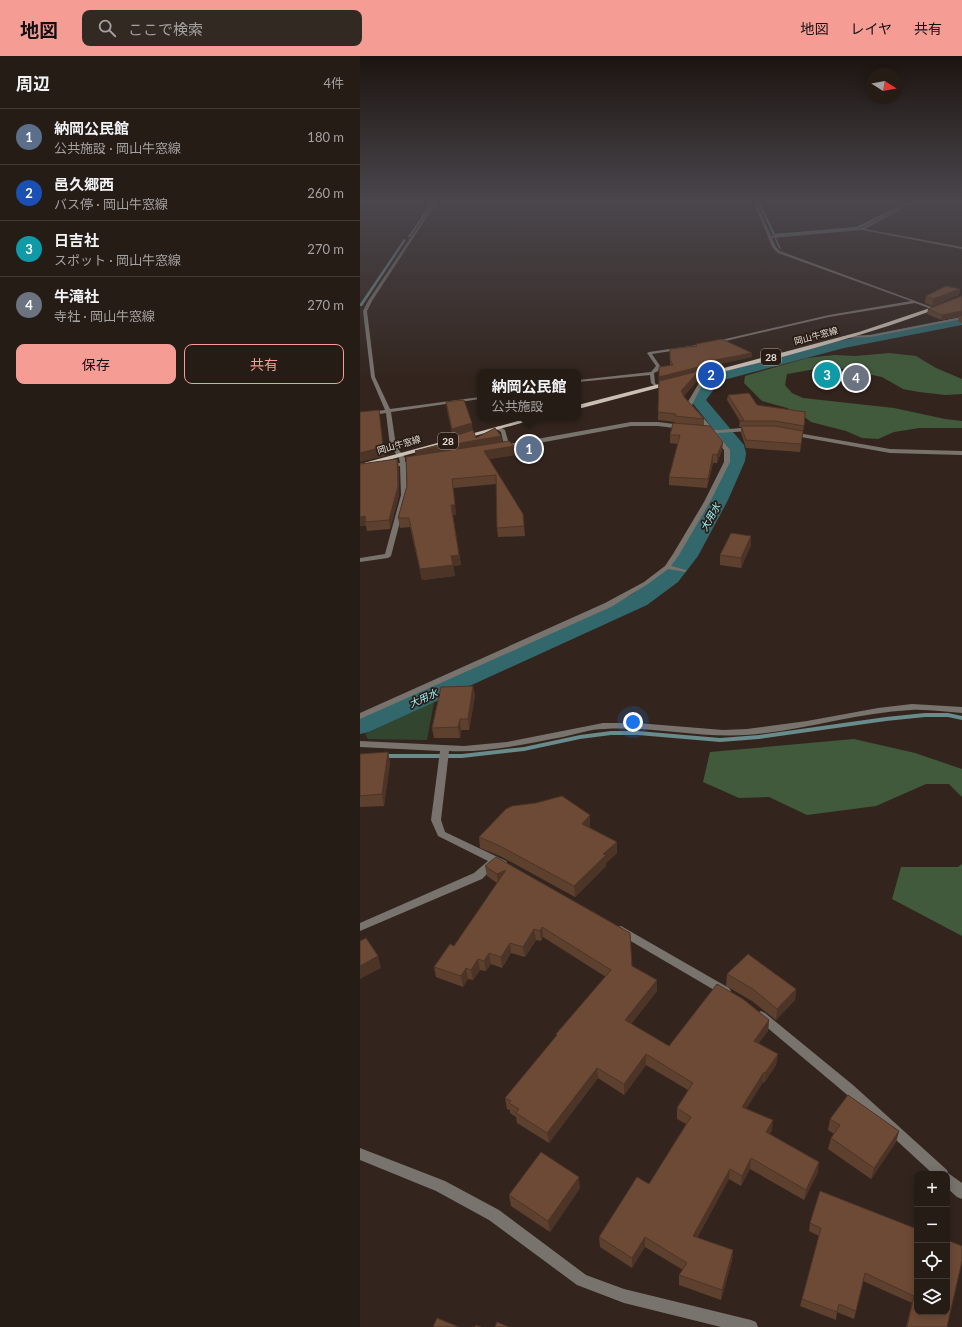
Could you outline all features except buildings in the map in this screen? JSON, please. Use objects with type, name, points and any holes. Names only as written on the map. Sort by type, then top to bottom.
[{"type":"main road","name":"岡山牛窓線","points":[[581,406],[844,337],[935,309],[962,297]]},
{"type":"main road","name":"岡山牛窓線","points":[[360,466],[398,454],[525,421]]},
{"type":"street","points":[[360,560],[388,556],[404,495],[402,458],[393,446],[388,411],[373,377],[365,311],[397,259]]},
{"type":"street","points":[[799,259],[935,309]]},
{"type":"street","points":[[581,381],[652,373],[658,366],[649,353],[704,345],[829,316],[915,302]]},
{"type":"street","points":[[844,337],[871,336],[962,318]]},
{"type":"street","points":[[652,373],[653,383],[656,386]]},
{"type":"street","points":[[360,716],[608,605],[670,568],[707,502],[727,462],[727,450],[716,432],[689,405],[692,397],[703,382],[703,374]]},
{"type":"street","points":[[360,415],[477,398]]},
{"type":"street","points":[[499,448],[631,424],[658,424],[688,428]]},
{"type":"street","points":[[498,428],[503,431],[507,447]]},
{"type":"street","points":[[695,429],[716,432],[757,429]]},
{"type":"street","points":[[788,433],[890,451],[962,453]]},
{"type":"street","points":[[360,469],[425,461]]},
{"type":"street","points":[[670,568],[684,571]]},
{"type":"street","points":[[360,744],[464,749],[507,745],[603,726],[637,726],[723,733],[747,732],[912,707],[962,710]]},
{"type":"street","points":[[445,749],[436,820],[441,834],[510,867]]},
{"type":"street","points":[[360,927],[478,876],[496,860]]},
{"type":"street","points":[[613,926],[734,997]]},
{"type":"street","points":[[753,1010],[849,1089],[939,1171]]},
{"type":"street","points":[[360,1154],[440,1186],[494,1215],[582,1280],[624,1296],[750,1327]]},
{"type":"street","points":[[950,1182],[962,1192]]},
{"type":"green space","points":[[890,353],[916,356],[936,368],[962,379],[962,394],[945,395],[903,389],[882,377],[843,369],[821,368],[787,374],[785,385],[792,393],[803,398],[894,408],[945,419],[962,421],[962,428],[919,428],[894,432],[878,439],[862,438],[846,431],[811,422],[802,415],[787,408],[762,401],[744,383],[745,376],[807,358],[835,355],[855,356]]},
{"type":"green space","points":[[434,702],[427,740],[368,739],[365,734]]},
{"type":"green space","points":[[854,739],[915,753],[962,769],[962,797],[949,784],[926,784],[876,806],[807,815],[769,797],[739,798],[703,782],[710,752]]},
{"type":"green space","points":[[962,864],[962,936],[892,899],[901,867],[958,867]]},
{"type":"waterway","points":[[361,305],[392,259]]},
{"type":"waterway","name":"大用水","points":[[360,726],[639,600],[670,577],[688,556],[719,500],[736,461],[737,453],[735,445],[698,400],[715,378],[843,344],[962,321]]},
{"type":"waterway","points":[[380,756],[462,756],[524,749],[580,737],[611,733],[638,733],[720,740],[759,737],[925,715],[948,715],[962,718]]},
{"type":"place","name":"邑久郷西","points":[[711,375]]},
{"type":"place","name":"日吉社","points":[[827,375]]},
{"type":"place","name":"牛滝社","points":[[856,378]]},
{"type":"place","name":"納岡公民館","points":[[529,449]]}]
